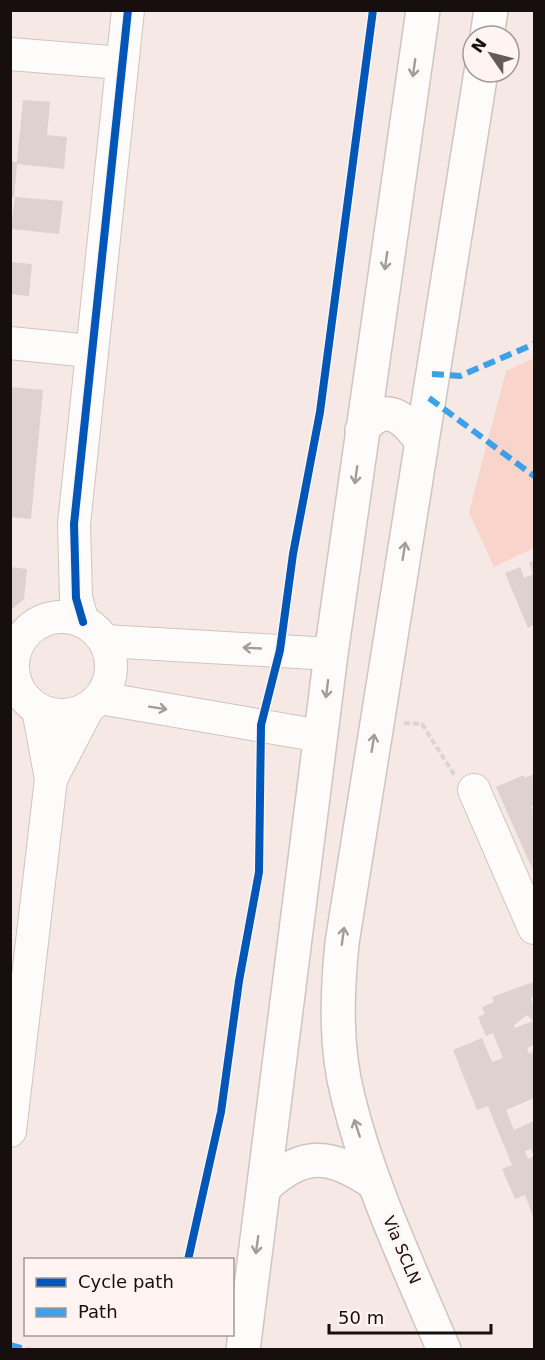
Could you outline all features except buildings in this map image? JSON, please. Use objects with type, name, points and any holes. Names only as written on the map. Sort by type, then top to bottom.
[{"type":"main road","points":[[243,1350],[331,654],[423,10]]},
{"type":"main road","name":"Via SCLN","points":[[444,1348],[375,1184],[348,1098],[338,1031],[338,986],[377,721],[479,84]]},
{"type":"main road","points":[[362,429],[380,414],[391,414],[402,417],[422,441]]},
{"type":"main road","points":[[265,1188],[281,1172],[303,1161],[322,1160],[340,1163],[375,1184]]},
{"type":"street","points":[[10,1131],[51,779],[94,703],[110,681],[111,660],[76,598],[74,524],[90,351],[128,10]]},
{"type":"street","points":[[10,54],[122,63]]},
{"type":"street","points":[[10,343],[90,351]]},
{"type":"street","points":[[41,622],[60,577],[74,524]]},
{"type":"street","points":[[51,779],[22,694],[14,658],[14,644],[41,622],[62,617],[94,632],[331,654]]},
{"type":"street","points":[[22,694],[63,716],[94,703],[321,736]]},
{"type":"street","points":[[474,790],[528,892],[534,928]]},
{"type":"path","points":[[377,721],[422,724],[456,780],[474,790]]},
{"type":"shaded area","points":[[534,358],[534,548],[494,567],[469,512],[506,371]]},
{"type":"marked path","points":[[432,374],[460,376],[534,344]]},
{"type":"marked path","points":[[429,398],[534,476]]},
{"type":"marked path","points":[[10,1345],[28,1350]]},
{"type":"cycle path","points":[[83,622],[76,598],[74,524],[128,10]]},
{"type":"cycle path","points":[[188,1258],[221,1112],[239,981],[259,872],[261,725],[280,650],[293,554],[320,412],[373,10]]}]
